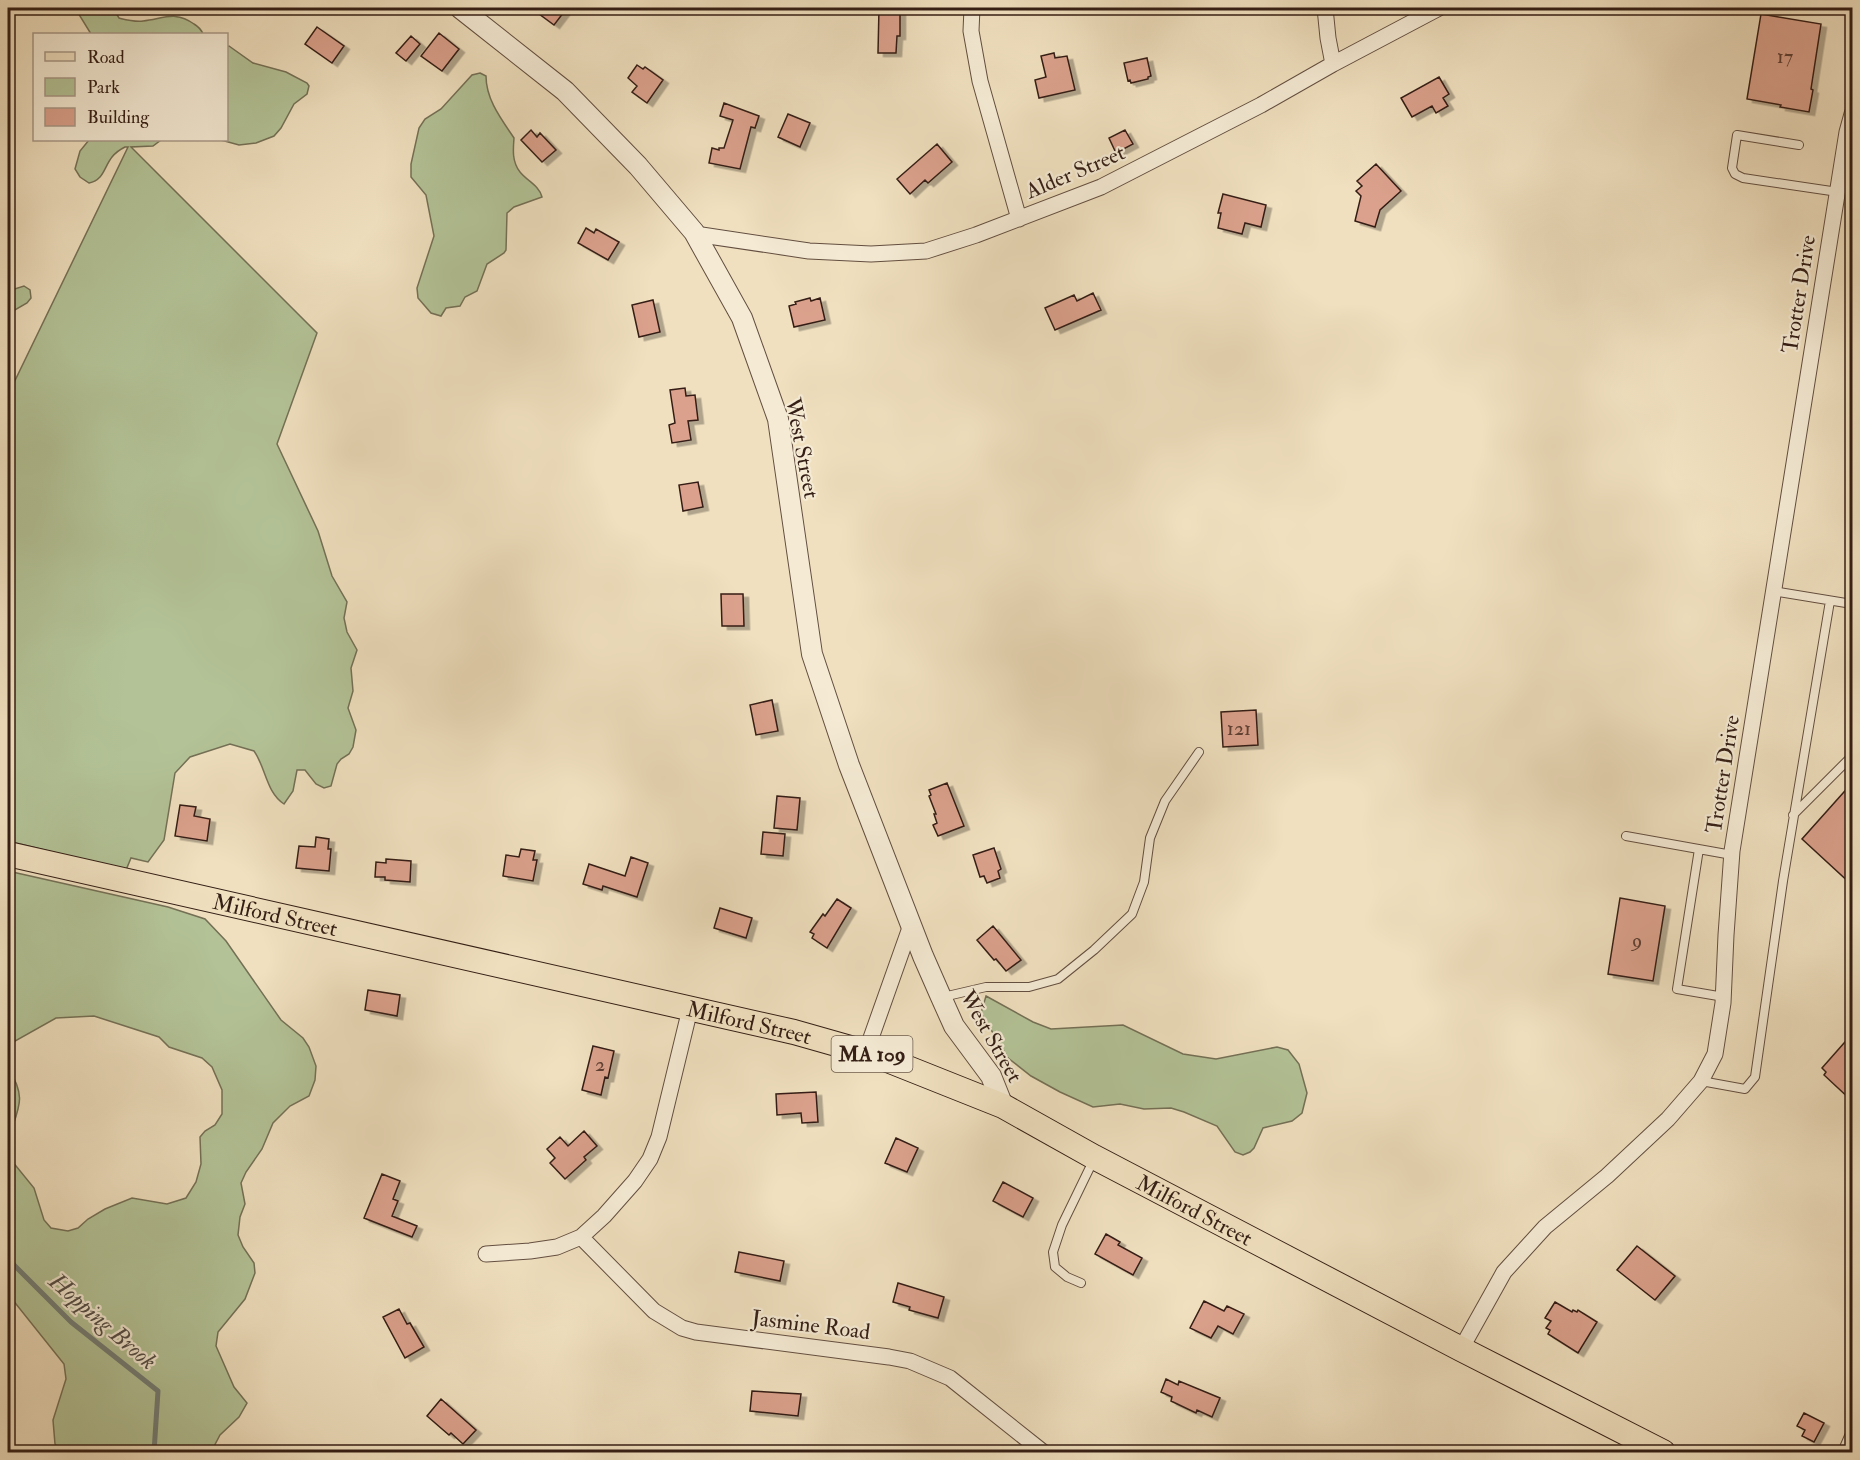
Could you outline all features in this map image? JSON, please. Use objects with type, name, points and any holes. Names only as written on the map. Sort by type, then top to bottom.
[{"type":"main road","name":"Milford Street","points":[[8,854],[794,1032],[866,1053],[1003,1106],[1094,1157],[1663,1452]]},
{"type":"street","name":"West Street","points":[[460,8],[565,91],[638,166],[695,234],[742,318],[778,419],[813,654],[849,765],[910,925],[954,1026],[991,1076],[1003,1106]]},
{"type":"street","points":[[972,8],[971,31],[980,81],[1018,219]]},
{"type":"street","points":[[1325,8],[1333,64]]},
{"type":"street","name":"Alder Street","points":[[695,234],[809,251],[871,254],[926,251],[1101,187],[1261,105],[1439,8]]},
{"type":"street","name":"Trotter Drive","points":[[1461,1349],[1504,1272],[1545,1227],[1607,1176],[1668,1119],[1701,1082],[1715,1054],[1724,997],[1732,855],[1847,132],[1852,114]]},
{"type":"street","points":[[866,1053],[910,925]]},
{"type":"street","points":[[486,1254],[557,1247],[581,1237],[604,1216],[635,1181],[650,1159],[659,1137],[690,1009]]},
{"type":"street","name":"Jasmine Road","points":[[581,1237],[654,1311],[682,1328],[696,1332],[910,1361],[950,1378],[1043,1452]]},
{"type":"lane","points":[[1799,145],[1737,135],[1732,168],[1735,174],[1743,178],[1838,192]]},
{"type":"lane","points":[[1773,591],[1852,604]]},
{"type":"lane","points":[[1701,1082],[1745,1089],[1755,1077],[1793,815],[1830,601]]},
{"type":"lane","points":[[941,997],[986,987],[1029,987],[1059,979],[1132,914],[1144,882],[1150,838],[1165,801],[1199,752]]},
{"type":"lane","points":[[1793,815],[1852,756]]},
{"type":"lane","points":[[1626,836],[1732,855]]},
{"type":"lane","points":[[1699,849],[1677,989],[1724,997]]},
{"type":"lane","points":[[1081,1283],[1055,1268],[1053,1252],[1062,1224],[1094,1157]]},
{"type":"lane","points":[[1842,1452],[1852,1429]]},
{"type":"green space","points":[[75,8],[113,8],[119,18],[134,21],[169,16],[181,17],[197,26],[203,33],[90,33]]},
{"type":"green space","points":[[228,46],[253,63],[286,72],[309,86],[307,94],[294,104],[274,136],[256,143],[239,145],[225,141],[228,141]]},
{"type":"green space","points":[[480,73],[486,76],[492,101],[514,138],[517,168],[533,183],[542,197],[514,207],[507,213],[506,250],[487,264],[477,291],[465,297],[460,306],[446,308],[441,316],[431,313],[418,298],[417,288],[434,236],[426,195],[411,177],[411,164],[419,128],[425,119],[441,109],[472,75]]},
{"type":"green space","points":[[88,141],[160,141],[153,146],[131,147],[317,333],[277,444],[318,531],[332,576],[347,602],[344,618],[347,632],[357,650],[351,668],[353,691],[348,708],[356,730],[353,747],[349,754],[337,764],[331,786],[324,788],[316,784],[305,770],[297,770],[293,791],[284,804],[273,793],[254,751],[230,744],[190,757],[175,773],[164,840],[148,862],[131,858],[126,870],[8,841],[8,395],[128,147],[115,154],[101,176],[89,183],[80,177],[75,169],[80,151]]},
{"type":"green space","points":[[24,286],[30,290],[31,298],[27,303],[8,314],[8,291]]},
{"type":"green space","points":[[8,871],[168,907],[205,919],[226,941],[281,1020],[303,1038],[316,1066],[315,1080],[309,1096],[290,1106],[273,1123],[262,1149],[241,1183],[245,1204],[240,1217],[238,1235],[254,1263],[255,1273],[245,1299],[218,1332],[216,1346],[234,1387],[247,1403],[239,1417],[220,1435],[211,1452],[62,1452],[55,1444],[53,1420],[66,1379],[64,1364],[8,1294],[8,1156],[34,1188],[44,1220],[51,1228],[68,1231],[78,1228],[105,1209],[132,1198],[167,1204],[186,1198],[196,1182],[201,1164],[200,1137],[215,1125],[222,1114],[222,1090],[212,1067],[202,1058],[169,1047],[159,1037],[94,1016],[56,1018],[15,1041],[8,1053]]},
{"type":"green space","points":[[986,996],[1033,1022],[1051,1029],[1123,1025],[1183,1054],[1216,1059],[1277,1047],[1288,1050],[1299,1064],[1307,1093],[1302,1113],[1292,1121],[1263,1128],[1254,1148],[1243,1155],[1235,1152],[1217,1126],[1184,1112],[1171,1108],[1144,1109],[1120,1104],[1093,1107],[1031,1076],[1008,1058],[981,1013]]},
{"type":"green space","points":[[8,1068],[18,1088],[19,1104],[8,1140]]},
{"type":"building","points":[[531,8],[567,8],[554,25]]},
{"type":"building","points":[[879,8],[900,8],[900,36],[897,36],[896,53],[878,53]]},
{"type":"building","points":[[1761,14],[1821,24],[1809,112],[1747,99]]},
{"type":"building","points":[[317,27],[344,46],[332,63],[305,44]]},
{"type":"building","points":[[439,33],[459,49],[442,71],[421,56]]},
{"type":"building","points":[[411,36],[420,44],[406,61],[396,53]]},
{"type":"building","points":[[1054,53],[1055,58],[1067,56],[1075,90],[1039,98],[1035,80],[1046,77],[1041,56]]},
{"type":"building","points":[[1147,58],[1151,76],[1148,79],[1131,83],[1130,80],[1128,81],[1124,63]]},
{"type":"building","points":[[637,65],[643,69],[645,67],[663,80],[647,103],[632,92],[637,86],[628,78]]},
{"type":"building","points":[[1439,77],[1449,94],[1443,98],[1448,106],[1436,113],[1432,106],[1412,117],[1401,98]]},
{"type":"building","points":[[724,103],[759,116],[755,128],[751,127],[740,169],[709,163],[712,148],[719,150],[719,148],[724,148],[733,120],[720,116]]},
{"type":"building","points":[[788,114],[810,123],[800,147],[778,137]]},
{"type":"building","points":[[531,130],[537,137],[540,133],[556,150],[542,162],[521,140]]},
{"type":"building","points":[[1125,130],[1133,144],[1116,153],[1109,138]]},
{"type":"building","points":[[937,144],[952,162],[928,183],[925,180],[910,194],[897,179]]},
{"type":"building","points":[[1376,164],[1401,191],[1380,210],[1375,227],[1355,221],[1361,196],[1356,191],[1362,186],[1357,181]]},
{"type":"building","points":[[1223,194],[1266,205],[1261,227],[1245,223],[1242,234],[1218,228],[1221,213],[1218,213]]},
{"type":"building","points":[[586,228],[594,233],[596,229],[619,242],[608,260],[578,243]]},
{"type":"building","points":[[1093,293],[1101,310],[1055,330],[1045,308],[1074,295],[1077,301]]},
{"type":"building","points":[[810,298],[811,301],[820,298],[825,320],[794,327],[789,306]]},
{"type":"building","points":[[653,300],[660,332],[639,337],[632,305]]},
{"type":"building","points":[[685,388],[686,396],[695,395],[698,420],[688,421],[691,440],[672,443],[669,425],[675,423],[670,390]]},
{"type":"building","points":[[698,482],[703,507],[683,511],[679,485]]},
{"type":"building","points":[[721,594],[743,594],[744,626],[722,626]]},
{"type":"building","points":[[772,700],[778,731],[756,735],[750,705]]},
{"type":"building","points":[[1256,710],[1258,745],[1223,747],[1221,712]]},
{"type":"building","points":[[947,783],[964,826],[938,836],[933,825],[937,823],[934,814],[936,814],[929,790]]},
{"type":"building","points":[[1852,783],[1852,885],[1802,839]]},
{"type":"building","points":[[777,796],[800,798],[797,830],[774,828]]},
{"type":"building","points":[[180,805],[196,807],[194,816],[210,819],[207,841],[175,836]]},
{"type":"building","points":[[763,832],[785,834],[783,856],[761,854]]},
{"type":"building","points":[[316,837],[329,839],[328,849],[331,849],[329,871],[296,868],[299,846],[315,847]]},
{"type":"building","points":[[994,848],[1001,869],[998,871],[1000,878],[987,883],[984,876],[980,877],[973,855]]},
{"type":"building","points":[[521,849],[535,851],[533,860],[537,860],[533,881],[503,876],[506,855],[519,857]]},
{"type":"building","points":[[631,857],[648,863],[637,897],[603,886],[602,890],[583,884],[589,864],[625,876]]},
{"type":"building","points":[[386,859],[411,861],[410,882],[375,877],[376,862],[386,863]]},
{"type":"building","points":[[1620,898],[1665,906],[1653,981],[1608,974]]},
{"type":"building","points":[[837,899],[851,908],[827,948],[812,938],[814,934],[810,932]]},
{"type":"building","points":[[720,908],[752,918],[746,938],[714,928]]},
{"type":"building","points":[[993,926],[1021,960],[1006,971],[977,940]]},
{"type":"building","points":[[368,990],[400,995],[397,1016],[365,1010]]},
{"type":"building","points":[[1852,1034],[1852,1101],[1824,1075],[1826,1072],[1822,1068]]},
{"type":"building","points":[[593,1046],[614,1051],[608,1078],[605,1077],[601,1095],[582,1090]]},
{"type":"building","points":[[816,1092],[818,1122],[802,1123],[801,1113],[777,1115],[776,1094]]},
{"type":"building","points":[[584,1131],[597,1146],[584,1157],[586,1160],[565,1179],[550,1163],[555,1158],[547,1149],[560,1137],[568,1146]]},
{"type":"building","points":[[896,1138],[918,1148],[907,1172],[885,1163]]},
{"type":"building","points":[[382,1174],[400,1181],[393,1199],[398,1201],[392,1216],[417,1226],[412,1237],[364,1218]]},
{"type":"building","points":[[1003,1182],[1033,1198],[1023,1217],[993,1201]]},
{"type":"building","points":[[1106,1234],[1120,1242],[1118,1245],[1142,1258],[1133,1275],[1095,1254]]},
{"type":"building","points":[[1637,1246],[1675,1276],[1655,1300],[1617,1270]]},
{"type":"building","points":[[739,1252],[784,1261],[780,1281],[735,1272]]},
{"type":"building","points":[[898,1283],[944,1297],[938,1318],[909,1310],[910,1307],[893,1302]]},
{"type":"building","points":[[1204,1301],[1224,1311],[1227,1306],[1244,1314],[1233,1334],[1218,1326],[1211,1338],[1190,1328]]},
{"type":"building","points":[[1555,1302],[1572,1312],[1578,1310],[1597,1322],[1578,1353],[1548,1334],[1550,1330],[1546,1328],[1551,1321],[1545,1318]]},
{"type":"building","points":[[399,1309],[424,1347],[405,1358],[383,1317]]},
{"type":"building","points":[[1166,1379],[1178,1385],[1179,1381],[1220,1398],[1212,1417],[1197,1410],[1196,1413],[1171,1401],[1172,1397],[1161,1392]]},
{"type":"building","points":[[752,1391],[801,1394],[798,1416],[750,1411]]},
{"type":"building","points":[[441,1399],[476,1430],[463,1444],[427,1416]]},
{"type":"building","points":[[1804,1413],[1824,1423],[1814,1442],[1802,1436],[1805,1430],[1797,1426]]},
{"type":"waterway","name":"Hopping Brook","points":[[8,1259],[71,1322],[158,1391],[154,1452]]}]
